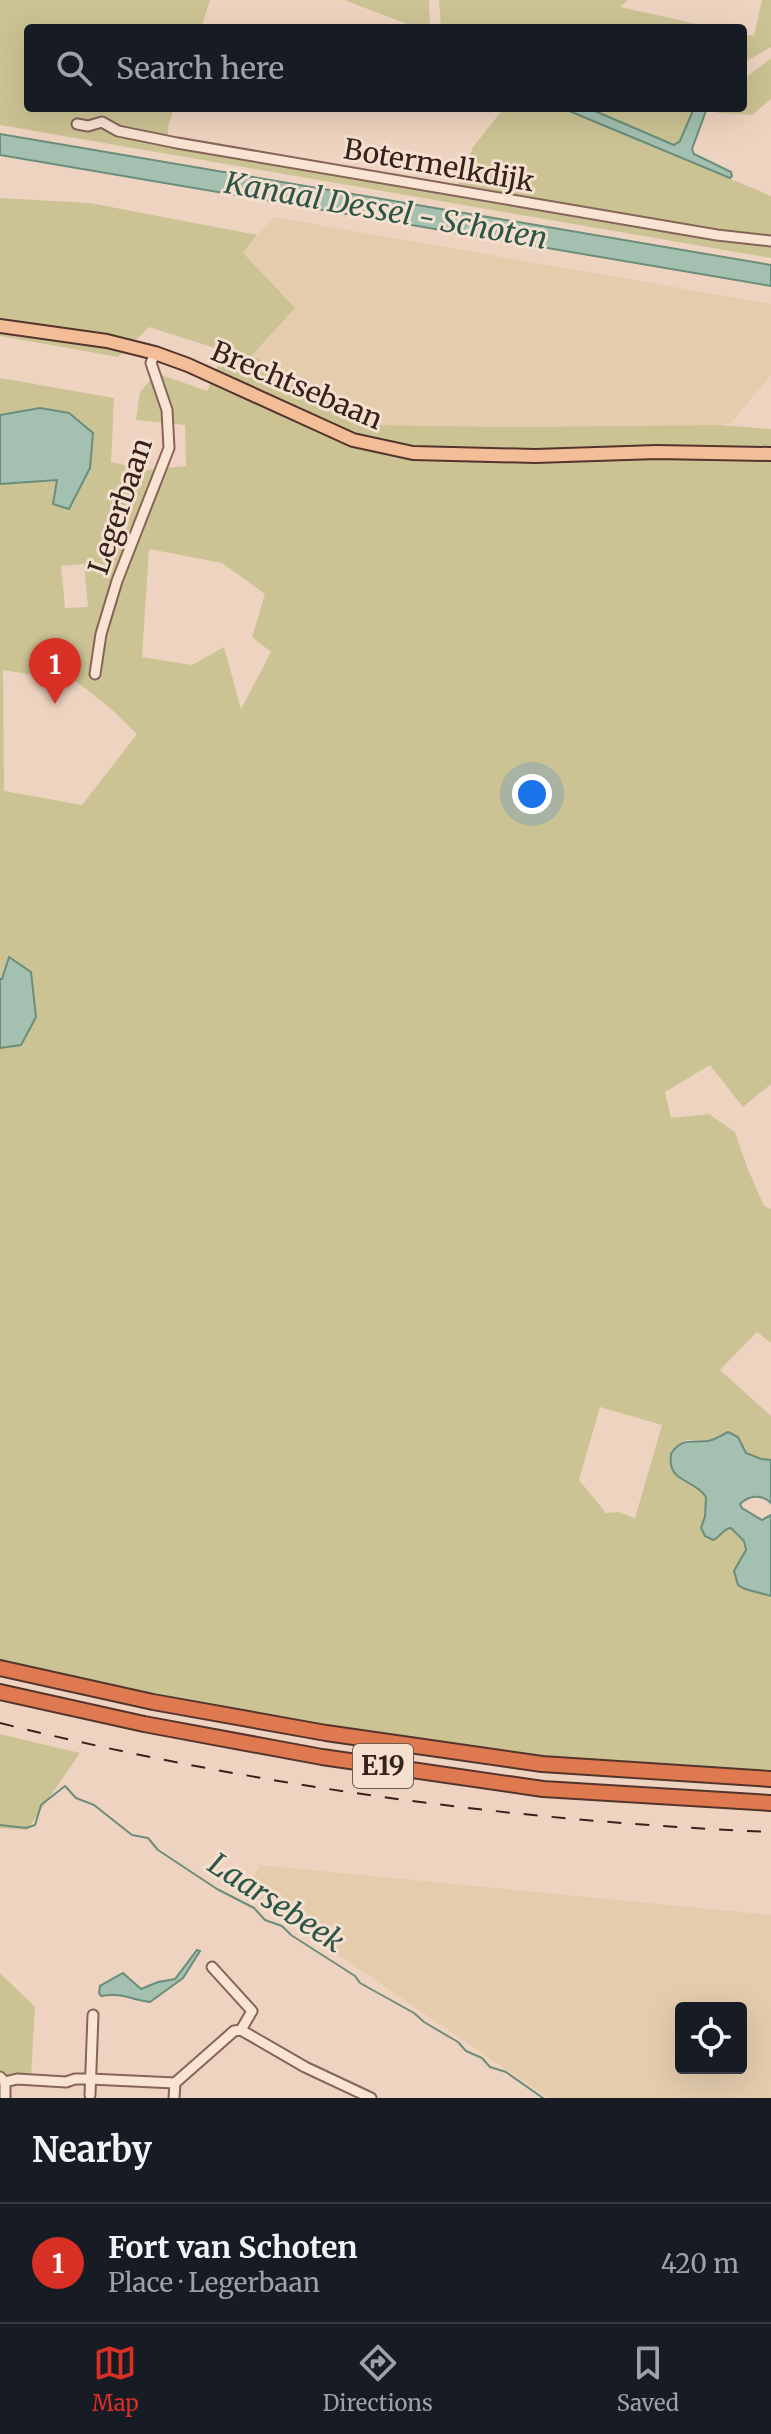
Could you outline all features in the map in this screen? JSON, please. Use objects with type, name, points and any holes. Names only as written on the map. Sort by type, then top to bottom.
[{"type":"highway","name":"E19","points":[[0,1668],[153,1702],[326,1733],[542,1764],[771,1779]]},
{"type":"highway","name":"E19","points":[[0,1692],[144,1724],[307,1754],[527,1787],[771,1803]]},
{"type":"main road","name":"Brechtsebaan","points":[[0,326],[107,341],[155,353],[353,440],[413,453],[535,456],[657,452],[771,454]]},
{"type":"street","name":"Botermelkdijk","points":[[77,124],[88,126],[102,122],[118,131],[177,143],[701,232],[771,241]]},
{"type":"street","name":"Legerbaan","points":[[95,674],[101,634],[112,596],[169,448],[167,410],[151,363],[155,353]]},
{"type":"street","points":[[212,1967],[252,2011],[241,2030]]},
{"type":"street","points":[[90,2095],[93,2015]]},
{"type":"street","points":[[5,2098],[3,2080],[66,2082],[90,2079],[175,2083],[234,2031],[241,2030],[305,2067],[371,2098]]},
{"type":"street","points":[[174,2098],[175,2083]]},
{"type":"shaded area","points":[[0,0],[210,0],[202,24],[24,24],[24,112],[173,112],[168,135],[458,185],[473,147],[501,112],[572,112],[771,196],[771,258],[0,125]]},
{"type":"shaded area","points":[[344,0],[429,0],[430,24],[407,24]]},
{"type":"shaded area","points":[[439,0],[628,0],[620,7],[697,24],[441,24]]},
{"type":"shaded area","points":[[762,0],[771,0],[771,47],[747,61],[747,35],[754,36]]},
{"type":"shaded area","points":[[771,58],[771,99],[752,115],[715,112],[747,112],[747,77]]},
{"type":"shaded area","points":[[597,112],[692,112],[680,141],[674,145]]},
{"type":"shaded area","points":[[0,198],[90,203],[257,235],[243,253],[295,308],[252,355],[327,402],[373,425],[720,425],[771,429],[771,1084],[743,1107],[710,1065],[665,1092],[671,1118],[709,1114],[735,1132],[764,1206],[771,1209],[771,1343],[757,1332],[720,1370],[771,1416],[771,1460],[751,1456],[739,1440],[725,1433],[711,1440],[682,1442],[674,1449],[671,1459],[676,1475],[706,1497],[701,1528],[717,1539],[723,1531],[731,1528],[745,1543],[744,1555],[734,1571],[738,1583],[771,1596],[771,1771],[570,1759],[474,1748],[202,1703],[0,1660],[0,1048],[21,1045],[0,979],[0,484],[57,480],[69,509],[69,413],[41,408],[0,415],[0,378],[114,398],[111,462],[147,470],[186,466],[185,425],[136,420],[140,392],[156,373],[207,391],[224,351],[149,327],[118,357],[0,336]],"holes":[[[149,549],[222,563],[265,594],[252,637],[271,652],[241,709],[224,647],[192,665],[142,657]],[[84,564],[88,607],[65,608],[61,566]],[[3,670],[77,682],[137,734],[82,805],[4,791]],[[600,1407],[662,1425],[635,1518],[618,1512],[606,1513],[579,1480]]]},
{"type":"shaded area","points":[[273,217],[771,304],[771,375],[731,423],[720,425],[373,425],[327,402],[251,354],[243,253]]},
{"type":"shaded area","points":[[0,1734],[80,1753],[27,1830],[0,1828]]},
{"type":"shaded area","points":[[260,1865],[771,1915],[771,2098],[548,2098],[244,1891]]},
{"type":"shaded area","points":[[0,1973],[35,2007],[31,2078],[4,2079],[0,2073]]},
{"type":"water","points":[[572,112],[597,112],[674,145],[680,141],[692,112],[706,112],[692,149],[694,154],[731,172],[730,178]]},
{"type":"water","name":"Kanaal Dessel - Schoten","points":[[0,134],[771,265],[771,286],[0,155]]},
{"type":"water","points":[[40,408],[69,413],[93,433],[90,468],[69,509],[53,504],[57,480],[0,484],[0,415]]},
{"type":"water","points":[[9,957],[31,972],[36,1017],[21,1045],[0,1048],[0,979]]},
{"type":"water","points":[[728,1432],[738,1437],[746,1453],[771,1460],[771,1503],[756,1497],[740,1504],[762,1520],[771,1515],[771,1596],[738,1585],[734,1571],[746,1550],[744,1541],[731,1528],[713,1540],[705,1536],[701,1528],[706,1497],[695,1486],[677,1476],[671,1464],[671,1454],[679,1445],[711,1440]]},
{"type":"water","points":[[197,1950],[200,1951],[183,1978],[150,2002],[121,1996],[101,1996],[99,1993],[100,1986],[123,1973],[141,1989],[175,1979]]},
{"type":"waterway","name":"Laarsebeek","points":[[0,1825],[26,1828],[35,1825],[41,1805],[65,1786],[76,1798],[94,1805],[132,1835],[148,1838],[158,1850],[217,1889],[254,1908],[265,1920],[282,1926],[355,1976],[360,1983],[414,2013],[458,2042],[466,2051],[482,2058],[490,2067],[506,2072],[543,2098]]},
{"type":"railway","points":[[0,1723],[191,1765],[383,1797],[576,1819],[771,1832]]},
{"type":"place","name":"Fort van Schoten","points":[[55,704]]}]
